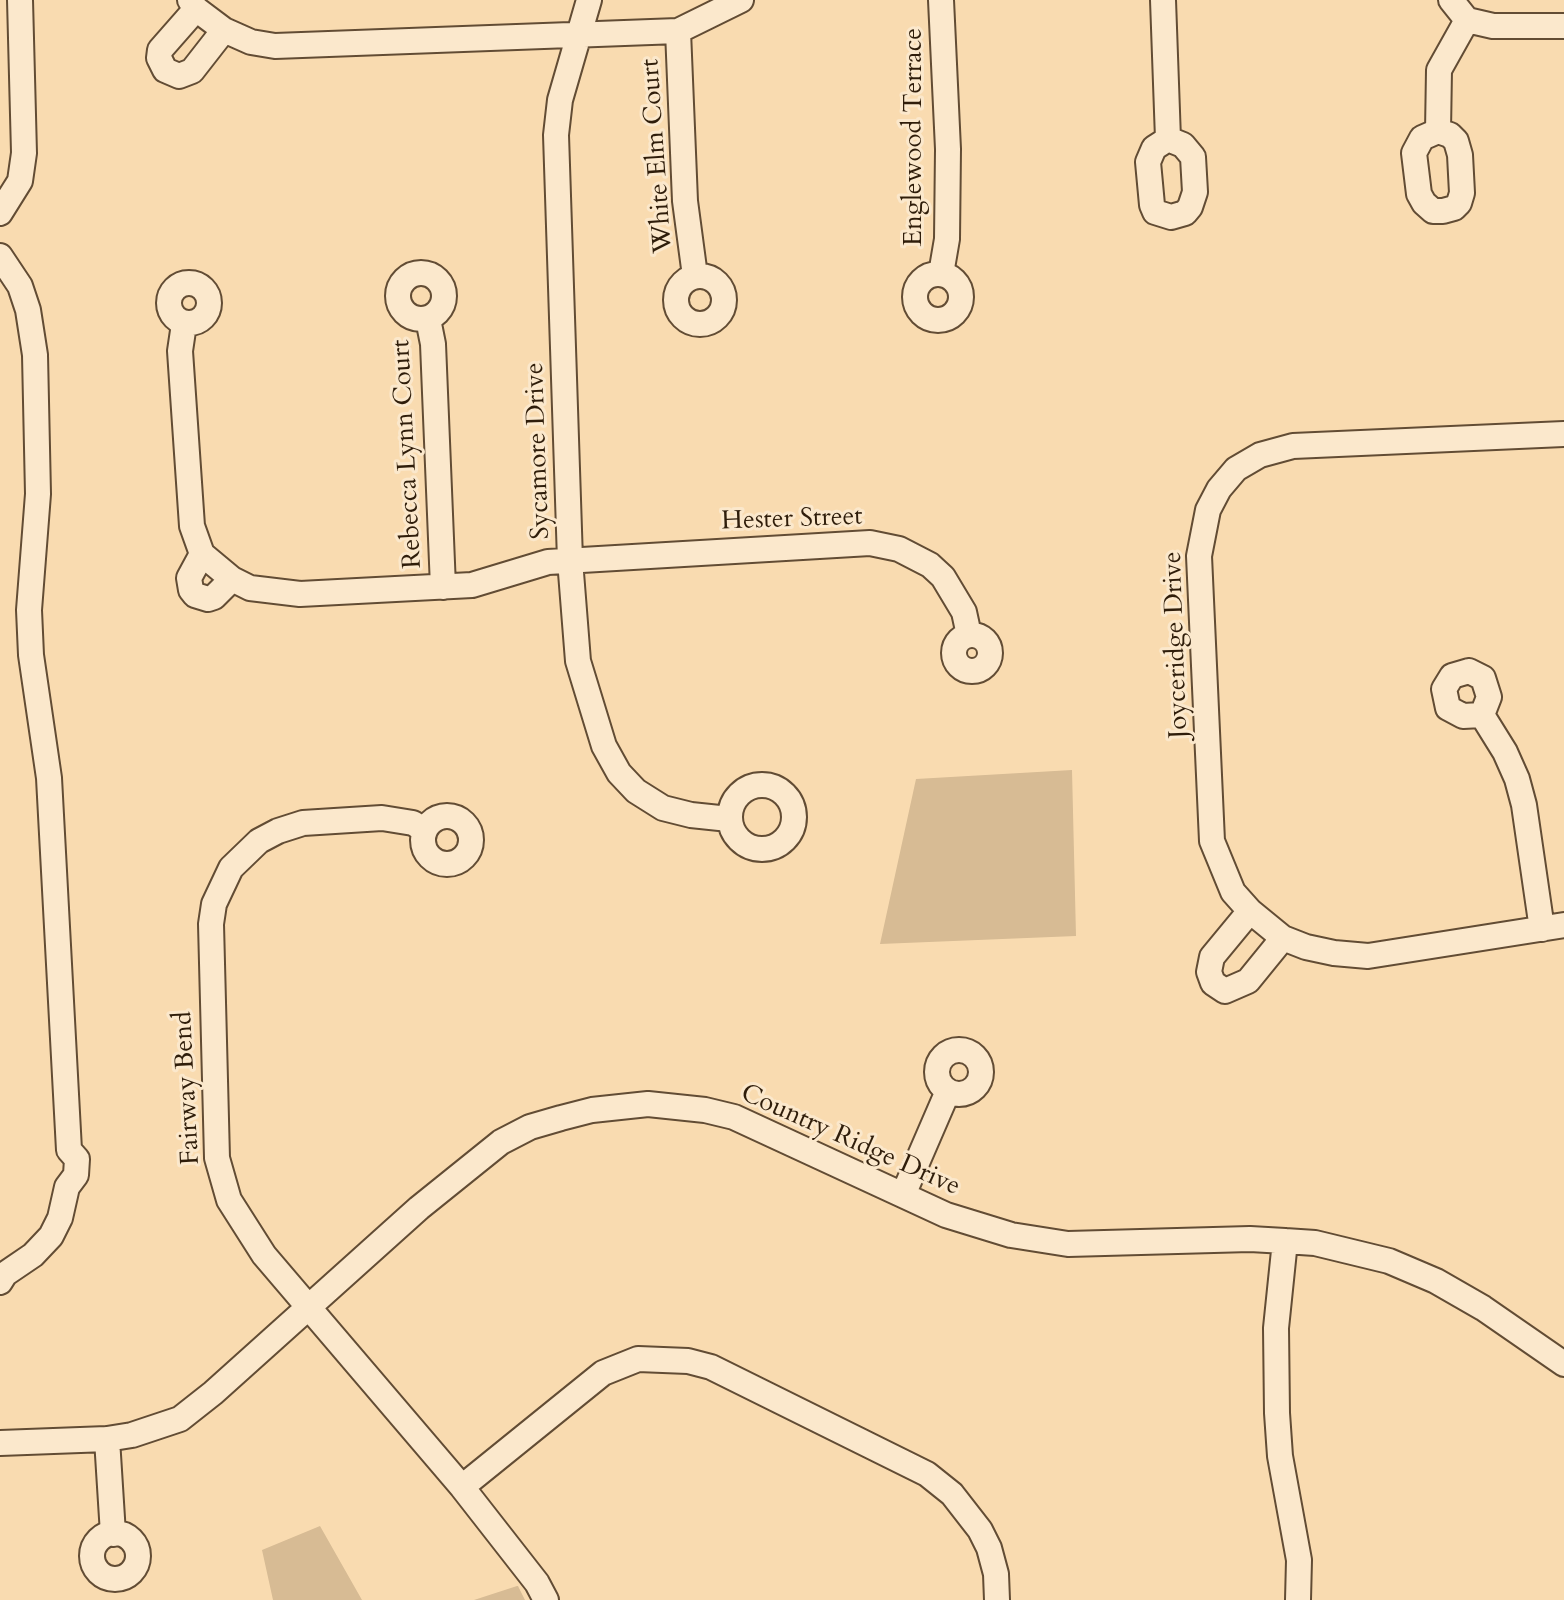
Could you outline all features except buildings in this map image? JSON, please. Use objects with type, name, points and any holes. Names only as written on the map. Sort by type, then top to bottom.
[{"type":"street","points":[[0,213],[20,181],[24,153],[20,0]]},
{"type":"street","name":"Sycamore Drive","points":[[589,0],[560,100],[556,135],[570,560],[578,661],[601,736],[619,773],[636,791],[663,808],[729,819]]},
{"type":"street","points":[[224,30],[192,71],[179,76],[165,70],[159,58],[160,50],[193,4],[224,30],[251,42],[275,46],[678,31],[741,0]]},
{"type":"street","name":"Englewood Terrace","points":[[941,0],[948,149],[947,239],[941,274]]},
{"type":"street","points":[[1163,0],[1168,139]]},
{"type":"street","points":[[1451,0],[1467,20],[1493,26],[1564,26]]},
{"type":"street","points":[[1438,131],[1439,70],[1467,20]]},
{"type":"street","name":"White Elm Court","points":[[678,31],[685,201],[695,276]]},
{"type":"street","points":[[0,256],[20,286],[28,310],[35,355],[37,518],[29,610],[31,655],[52,819],[69,1150],[62,1154],[60,1160],[60,1176],[67,1187],[60,1218],[51,1236],[33,1255],[2,1275]]},
{"type":"street","name":"Rebecca Lynn Court","points":[[428,319],[433,344],[443,587]]},
{"type":"street","points":[[184,324],[180,351],[192,526],[202,554],[232,579],[208,599],[195,595],[189,578],[202,554]]},
{"type":"street","name":"Joyceridge Drive","points":[[1553,927],[1368,956],[1306,947],[1283,938],[1250,911],[1233,892],[1212,841],[1199,556],[1208,510],[1219,489],[1236,469],[1260,455],[1293,446],[1564,434]]},
{"type":"street","name":"Hester Street","points":[[232,579],[250,588],[300,594],[443,587],[472,585],[530,566],[570,560],[870,543],[899,549],[930,565],[943,577],[964,612],[969,635]]},
{"type":"street","points":[[1482,715],[1505,752],[1517,779],[1553,927]]},
{"type":"street","name":"Fairway Bend","points":[[424,830],[413,823],[382,818],[303,823],[259,841],[231,868],[214,904],[210,946],[217,1158],[222,1182],[240,1219],[264,1255],[462,1487],[537,1583],[546,1600]]},
{"type":"street","points":[[1250,911],[1212,957],[1209,972],[1213,983],[1225,991],[1248,981],[1283,938]]},
{"type":"street","points":[[903,1195],[948,1091]]},
{"type":"street","name":"Country Ridge Drive","points":[[0,1443],[107,1439],[132,1435],[180,1419],[419,1208],[501,1142],[530,1127],[592,1110],[648,1104],[705,1110],[734,1117],[946,1215],[978,1226],[1053,1242],[1250,1239],[1315,1243],[1389,1261],[1436,1281],[1483,1308],[1564,1364]]},
{"type":"street","points":[[1285,1241],[1276,1328],[1276,1399],[1280,1456],[1299,1560],[1298,1600]]},
{"type":"street","points":[[462,1487],[603,1373],[638,1359],[688,1361],[711,1367],[927,1474],[952,1494],[980,1530],[996,1574],[997,1600]]},
{"type":"street","points":[[107,1439],[113,1534]]},
{"type":"shaded area","points":[[1072,770],[1076,936],[880,944],[916,779]]},
{"type":"shaded area","points":[[320,1526],[362,1600],[273,1600],[262,1550]]},
{"type":"shaded area","points":[[517,1586],[525,1600],[474,1600]]}]
